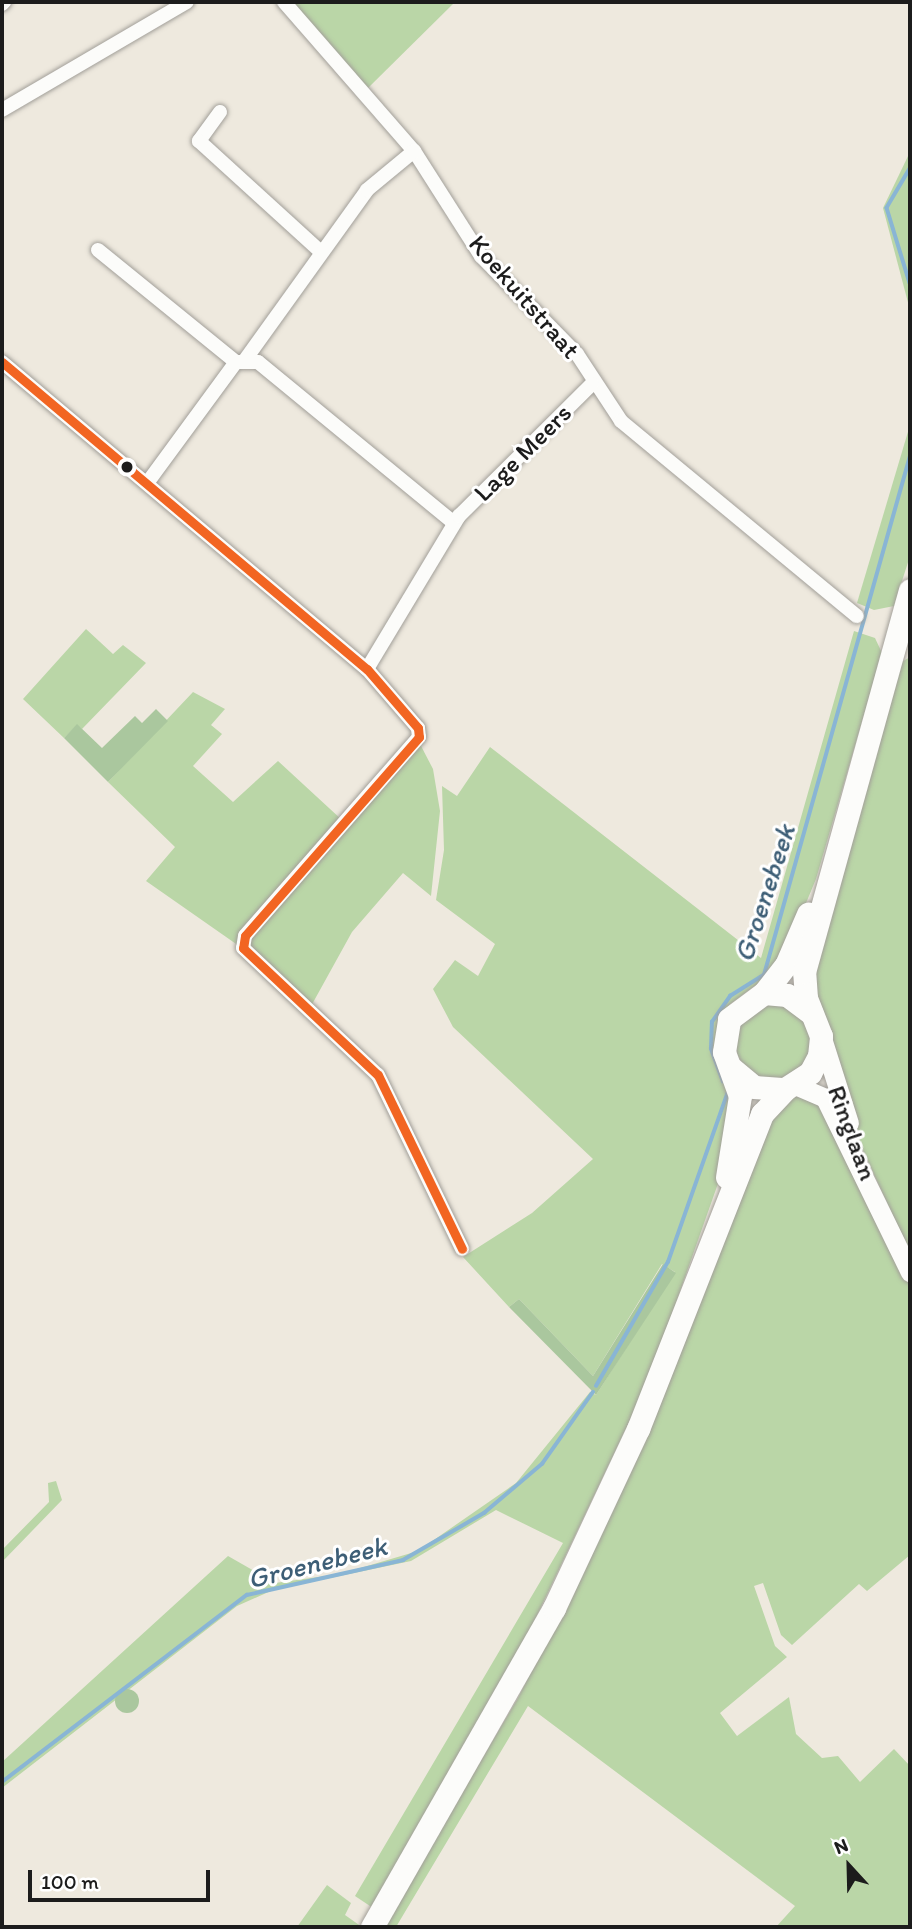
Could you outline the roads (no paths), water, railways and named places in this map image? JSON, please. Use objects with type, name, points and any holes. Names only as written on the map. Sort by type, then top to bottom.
[{"type":"main road","points":[[372,1927],[554,1608],[638,1429],[762,1114],[790,1087],[810,1073],[818,1026],[804,972],[843,826],[904,638],[910,590]]},
{"type":"main road","points":[[708,1255],[738,1110],[724,1044],[729,1019],[764,993],[786,965],[843,826]]},
{"type":"main road","points":[[764,993],[787,995],[818,1026]]},
{"type":"main road","name":"Ringlaan","points":[[818,1026],[886,1230]]},
{"type":"main road","points":[[730,1068],[754,1087],[790,1087]]},
{"type":"main road","name":"Ringlaan","points":[[790,1087],[824,1098],[886,1230],[910,1272]]},
{"type":"street","points":[[2,110],[187,2]]},
{"type":"street","name":"Koekuitstraat","points":[[284,2],[414,150],[481,256],[570,346],[592,384],[621,421],[858,616]]},
{"type":"street","points":[[220,112],[199,141],[320,251]]},
{"type":"street","points":[[148,482],[367,190],[414,150]]},
{"type":"street","name":"Lage Meers","points":[[98,250],[240,361],[258,362],[454,523]]},
{"type":"street","points":[[2,363],[148,482],[367,669],[419,737],[245,936],[243,948],[378,1075],[462,1249]]},
{"type":"street","name":"Lage Meers","points":[[367,669],[454,523],[592,384]]},
{"type":"waterway","name":"Groenebeek","points":[[910,169],[887,208],[910,283]]},
{"type":"waterway","name":"Groenebeek","points":[[723,1082],[711,1049],[712,1022],[730,996],[764,975],[910,456]]},
{"type":"waterway","name":"Groenebeek","points":[[596,1386],[668,1262],[728,1092]]},
{"type":"waterway","name":"Groenebeek","points":[[2,1782],[247,1595],[403,1560],[484,1513],[542,1464],[593,1392]]}]
